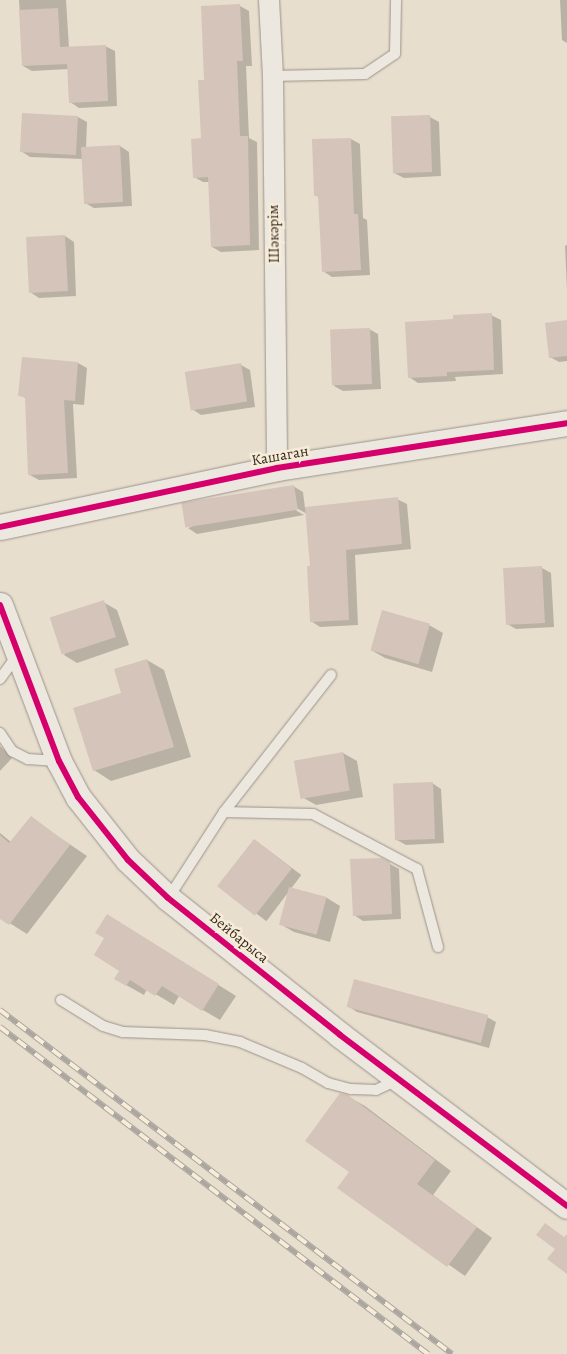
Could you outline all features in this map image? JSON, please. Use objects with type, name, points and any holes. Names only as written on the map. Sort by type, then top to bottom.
[{"type":"street","name":"Шәкәрім","points":[[269,0],[273,76],[277,468]]},
{"type":"street","name":"Кашаган","points":[[0,527],[277,468],[567,423]]},
{"type":"street","name":"Бейбарыса","points":[[0,605],[59,761],[78,797],[102,830],[128,860],[168,898],[398,1079],[567,1206]]},
{"type":"lane","points":[[273,76],[365,74],[395,54],[396,0]]},
{"type":"lane","points":[[0,679],[18,655]]},
{"type":"lane","points":[[168,898],[224,812],[331,675]]},
{"type":"lane","points":[[0,732],[12,751],[28,759],[59,761]]},
{"type":"lane","points":[[224,812],[313,814],[417,869],[438,947]]},
{"type":"lane","points":[[61,1000],[103,1026],[123,1032],[205,1035],[240,1042],[302,1068],[328,1083],[351,1089],[376,1090],[398,1079]]},
{"type":"building","points":[[240,4],[243,61],[237,61],[240,136],[248,136],[250,245],[211,247],[208,177],[193,178],[191,139],[201,138],[198,80],[204,80],[201,6]]},
{"type":"building","points":[[58,8],[60,47],[106,45],[108,101],[69,103],[67,64],[22,66],[19,10]]},
{"type":"building","points":[[22,113],[78,116],[76,155],[20,152]]},
{"type":"building","points":[[430,115],[432,172],[393,173],[391,116]]},
{"type":"building","points":[[351,138],[354,214],[358,214],[361,270],[322,272],[318,196],[314,196],[312,139]]},
{"type":"building","points":[[120,145],[123,202],[84,204],[81,147]]},
{"type":"building","points":[[65,235],[68,291],[29,293],[26,237]]},
{"type":"building","points":[[492,313],[494,370],[447,372],[447,376],[408,378],[405,322],[453,319],[453,315]]},
{"type":"building","points":[[567,320],[567,356],[549,358],[545,323]]},
{"type":"building","points":[[370,328],[372,384],[332,385],[330,329]]},
{"type":"building","points":[[22,357],[78,362],[75,401],[64,400],[68,473],[28,475],[25,397],[18,396]]},
{"type":"building","points":[[241,363],[247,402],[191,410],[185,372]]},
{"type":"building","points":[[294,485],[298,510],[185,528],[181,503]]},
{"type":"building","points":[[398,497],[402,544],[346,550],[349,620],[310,622],[307,566],[310,566],[305,507]]},
{"type":"building","points":[[542,566],[545,623],[506,625],[503,568]]},
{"type":"building","points":[[104,600],[116,637],[62,655],[50,618]]},
{"type":"building","points":[[382,610],[430,624],[418,664],[370,650]]},
{"type":"building","points":[[147,659],[174,747],[93,771],[73,708],[121,693],[114,669]]},
{"type":"building","points":[[343,752],[350,790],[301,799],[294,761]]},
{"type":"building","points":[[433,782],[435,839],[395,840],[393,783]]},
{"type":"building","points":[[31,816],[70,845],[9,925],[0,919],[0,835],[9,843]]},
{"type":"building","points":[[254,839],[292,869],[255,916],[217,886]]},
{"type":"building","points":[[382,858],[390,862],[392,914],[353,916],[350,859]]},
{"type":"building","points":[[289,887],[327,897],[317,935],[279,925]]},
{"type":"building","points":[[107,914],[219,984],[202,1011],[162,986],[155,996],[130,980],[126,986],[114,979],[119,971],[94,955],[104,938],[95,933]]},
{"type":"building","points":[[354,979],[488,1015],[481,1043],[346,1007]]},
{"type":"building","points":[[340,1093],[348,1095],[435,1160],[417,1184],[477,1227],[447,1267],[337,1188],[349,1172],[305,1141]]},
{"type":"building","points":[[545,1223],[564,1237],[567,1234],[567,1274],[547,1259],[555,1249],[536,1235]]},
{"type":"railway","points":[[0,1010],[452,1354]]},
{"type":"railway","points":[[0,1027],[428,1354]]},
{"type":"cycle path","points":[[0,527],[277,468],[567,423]]},
{"type":"cycle path","points":[[0,605],[59,761],[78,797],[128,860],[168,898],[340,1035],[567,1206]]}]
